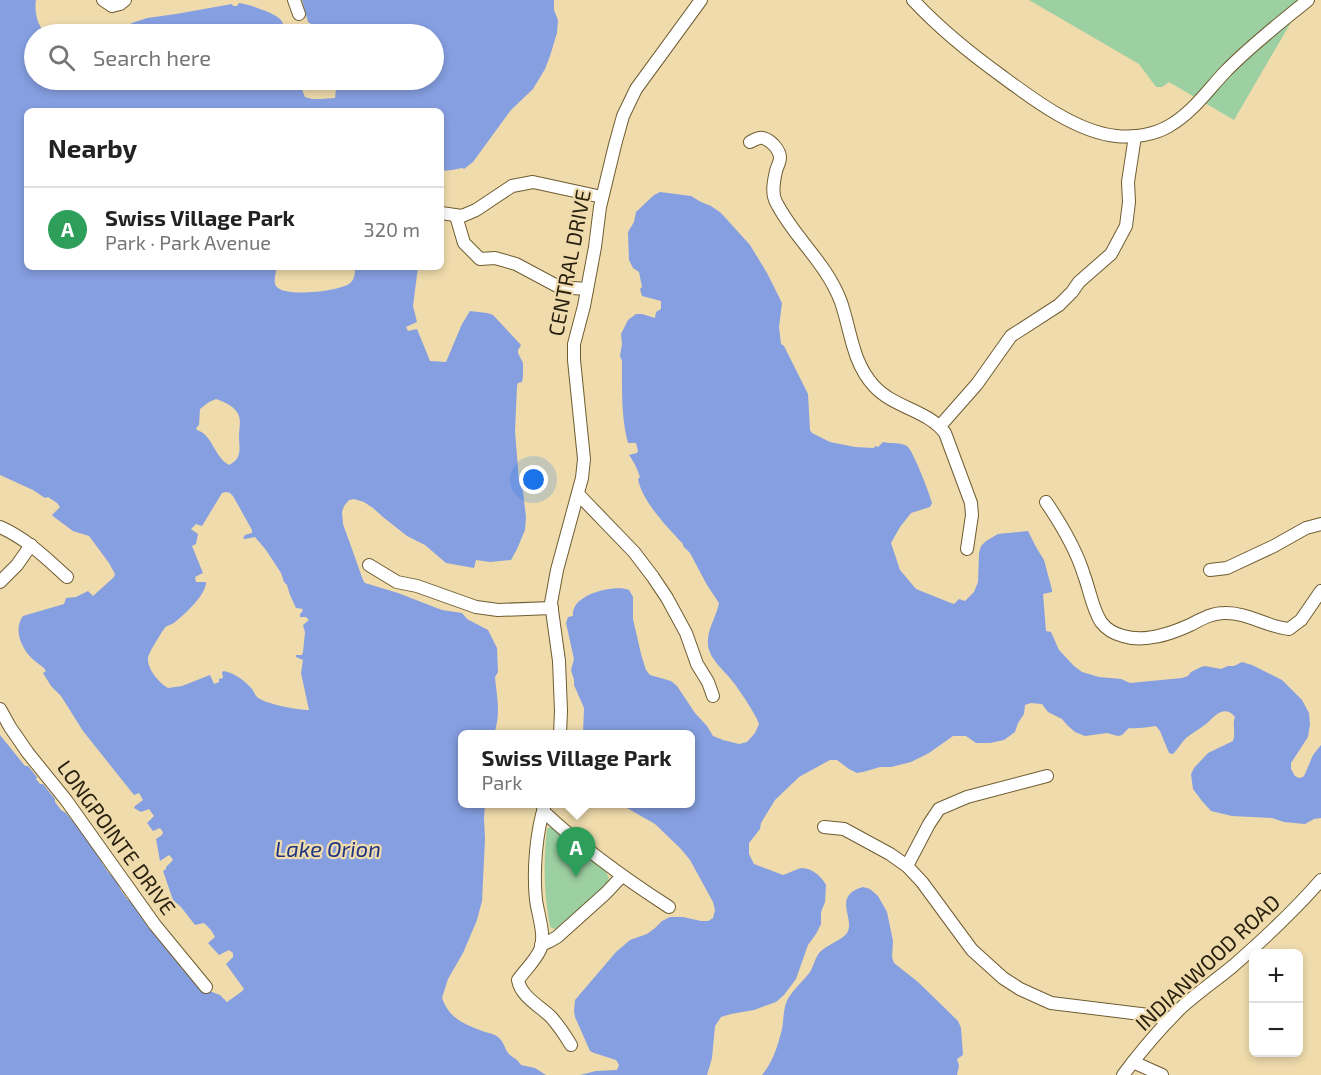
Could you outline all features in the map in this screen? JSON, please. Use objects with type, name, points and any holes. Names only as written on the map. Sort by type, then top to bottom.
[{"type":"street","points":[[103,0],[112,6],[125,0]]},
{"type":"street","points":[[294,0],[298,14]]},
{"type":"street","name":"CENTRAL DRIVE","points":[[560,730],[559,661],[551,603],[557,570],[582,478],[584,459],[574,344],[587,289],[602,197],[623,116],[636,89],[701,0]]},
{"type":"street","points":[[913,0],[953,39],[1037,102],[1091,130],[1116,136],[1152,133],[1180,119],[1195,106],[1226,71],[1308,0]]},
{"type":"street","points":[[940,426],[977,384],[1011,336],[1059,305],[1079,282],[1111,254],[1126,226],[1129,202],[1128,182],[1135,136]]},
{"type":"street","points":[[750,142],[762,137],[777,149],[780,158],[773,196],[791,227],[816,257],[840,299],[851,343],[865,375],[889,399],[940,426],[945,434],[971,502],[968,549]]},
{"type":"street","points":[[444,214],[462,216],[476,210],[512,186],[533,182],[602,197]]},
{"type":"street","points":[[456,216],[464,243],[480,259],[495,258],[516,264],[559,287],[587,289]]},
{"type":"street","points":[[578,494],[634,552],[654,577],[686,633],[697,664],[713,696]]},
{"type":"street","points":[[1046,502],[1077,555],[1094,610],[1103,624],[1113,633],[1130,638],[1151,638],[1220,613],[1233,613],[1260,620],[1277,628],[1289,629],[1301,620],[1321,591]]},
{"type":"street","points":[[1210,570],[1227,568],[1306,528],[1321,524]]},
{"type":"street","points":[[0,527],[15,533],[41,552],[67,578]]},
{"type":"street","points":[[0,582],[32,546]]},
{"type":"street","points":[[369,565],[397,582],[417,586],[476,607],[498,610],[552,608]]},
{"type":"street","name":"LONGPOINTE DRIVE","points":[[0,709],[22,745],[66,800],[155,925],[206,987]]},
{"type":"street","points":[[906,866],[939,809],[967,797],[1047,776]]},
{"type":"street","points":[[544,808],[539,823],[536,874],[536,900],[542,940],[537,955],[518,980],[520,989],[563,1030],[572,1045]]},
{"type":"street","points":[[545,808],[577,841],[622,876],[669,907]]},
{"type":"street","points":[[824,826],[844,829],[890,854],[906,866],[922,882],[972,950],[1003,978],[1020,989],[1051,1003],[1149,1015],[1170,1020]]},
{"type":"street","points":[[541,945],[557,937],[622,876]]},
{"type":"street","name":"INDIANWOOD ROAD","points":[[1123,1075],[1183,1006],[1273,930],[1321,880]]},
{"type":"street","points":[[1133,1062],[1162,1075]]},
{"type":"green space","points":[[1029,0],[1304,0],[1234,120],[1169,82],[1162,87],[1156,87],[1139,64]]},
{"type":"green space","points":[[550,827],[557,829],[562,836],[605,870],[609,878],[598,893],[555,929],[550,927],[546,902],[545,854],[547,829]]},
{"type":"water","name":"Lake Orion","points":[[0,0],[36,0],[39,24],[24,24],[24,90],[302,90],[305,97],[317,99],[335,98],[336,90],[444,90],[444,24],[311,24],[308,22],[302,0],[554,0],[554,10],[558,20],[557,33],[545,69],[533,89],[511,110],[473,162],[464,169],[444,171],[444,108],[24,108],[24,270],[276,270],[276,286],[289,292],[300,292],[343,287],[354,278],[355,270],[418,270],[413,306],[417,322],[406,327],[408,331],[417,329],[430,361],[446,362],[470,311],[493,315],[521,345],[518,353],[523,363],[523,376],[522,382],[517,386],[515,431],[519,481],[522,484],[526,517],[525,530],[511,560],[490,562],[476,560],[474,568],[446,563],[425,545],[407,536],[364,502],[349,500],[342,512],[343,524],[365,583],[442,610],[462,613],[467,619],[488,630],[497,648],[498,672],[495,677],[498,713],[495,730],[458,730],[458,808],[485,808],[482,901],[477,920],[463,953],[448,979],[442,998],[449,1011],[459,1020],[496,1036],[502,1041],[508,1053],[521,1065],[535,1068],[546,1075],[0,1075],[0,735],[86,838],[148,927],[176,956],[182,969],[204,989],[220,995],[227,1002],[244,989],[226,964],[233,957],[233,953],[229,950],[219,955],[208,943],[215,937],[211,930],[204,923],[195,925],[173,900],[163,871],[173,860],[169,855],[160,861],[156,839],[163,832],[160,828],[153,831],[147,823],[154,816],[149,809],[141,812],[134,808],[143,800],[139,793],[134,795],[83,731],[43,673],[45,669],[31,658],[20,641],[19,628],[23,616],[64,604],[66,598],[76,597],[88,591],[93,596],[115,574],[89,536],[73,531],[52,515],[60,507],[57,503],[0,475]],"holes":[[[216,399],[233,407],[240,419],[239,452],[236,459],[229,465],[220,457],[207,436],[196,428],[199,425],[200,409]],[[222,493],[230,493],[252,530],[252,533],[243,538],[255,537],[266,550],[281,573],[296,608],[303,609],[300,617],[306,617],[309,620],[303,625],[305,632],[302,655],[296,655],[303,660],[301,673],[309,710],[261,700],[243,680],[224,671],[222,672],[223,678],[214,684],[210,675],[182,686],[168,688],[157,679],[149,667],[149,656],[165,628],[189,609],[203,593],[205,587],[206,582],[196,582],[195,577],[203,573],[192,546],[196,544],[198,534],[191,529],[196,524],[202,526]]]},
{"type":"water","points":[[239,3],[261,9],[278,17],[283,24],[130,24],[147,18],[232,4],[237,6]]},
{"type":"water","points":[[660,192],[691,196],[711,206],[721,213],[750,245],[782,303],[779,327],[781,344],[808,394],[812,433],[830,442],[855,447],[874,448],[883,442],[901,444],[910,449],[932,503],[930,507],[911,513],[891,543],[900,570],[916,589],[954,604],[959,599],[965,601],[974,592],[978,582],[981,546],[998,534],[1028,531],[1044,560],[1052,590],[1052,592],[1043,594],[1046,631],[1051,632],[1059,650],[1082,672],[1099,677],[1121,679],[1130,683],[1182,678],[1201,667],[1221,669],[1242,662],[1282,680],[1302,700],[1309,713],[1308,737],[1291,763],[1295,776],[1303,777],[1313,755],[1321,745],[1321,818],[1305,824],[1272,818],[1232,816],[1211,811],[1202,801],[1193,789],[1191,774],[1208,753],[1233,741],[1235,717],[1227,711],[1216,715],[1186,738],[1173,754],[1169,753],[1156,726],[1129,728],[1118,736],[1107,733],[1085,736],[1075,732],[1062,719],[1048,712],[1042,704],[1031,703],[1025,705],[1024,714],[1015,732],[1004,740],[976,743],[966,736],[953,736],[929,753],[911,762],[857,773],[837,760],[830,760],[799,777],[775,800],[761,823],[760,829],[749,843],[749,854],[754,864],[783,875],[806,868],[816,873],[826,885],[821,924],[808,945],[796,979],[784,995],[776,1002],[754,1010],[721,1017],[715,1026],[712,1058],[707,1075],[580,1075],[596,1071],[617,1070],[619,1065],[616,1060],[590,1051],[575,1017],[575,1000],[616,952],[630,940],[647,934],[670,917],[708,921],[713,918],[715,910],[690,860],[681,849],[655,824],[627,808],[695,808],[695,730],[583,730],[584,708],[574,685],[571,670],[574,659],[566,623],[568,617],[573,616],[578,602],[594,593],[614,589],[629,590],[633,597],[633,619],[641,654],[650,675],[671,681],[677,686],[713,736],[739,744],[747,742],[759,724],[740,691],[716,663],[708,646],[711,625],[719,603],[690,553],[644,496],[638,479],[639,474],[629,455],[638,451],[636,443],[628,443],[624,423],[621,334],[628,320],[636,314],[655,318],[656,312],[661,309],[661,301],[642,296],[639,272],[633,268],[629,260],[628,232],[634,222],[636,212]]},
{"type":"water","points":[[863,887],[870,889],[878,896],[887,912],[893,941],[894,963],[918,982],[958,1021],[961,1028],[963,1055],[957,1059],[959,1066],[957,1075],[762,1075],[777,1047],[787,1001],[810,972],[820,952],[847,933],[849,921],[846,902],[848,896]]},
{"type":"place","name":"Swiss Village Park","points":[[576,877]]}]
